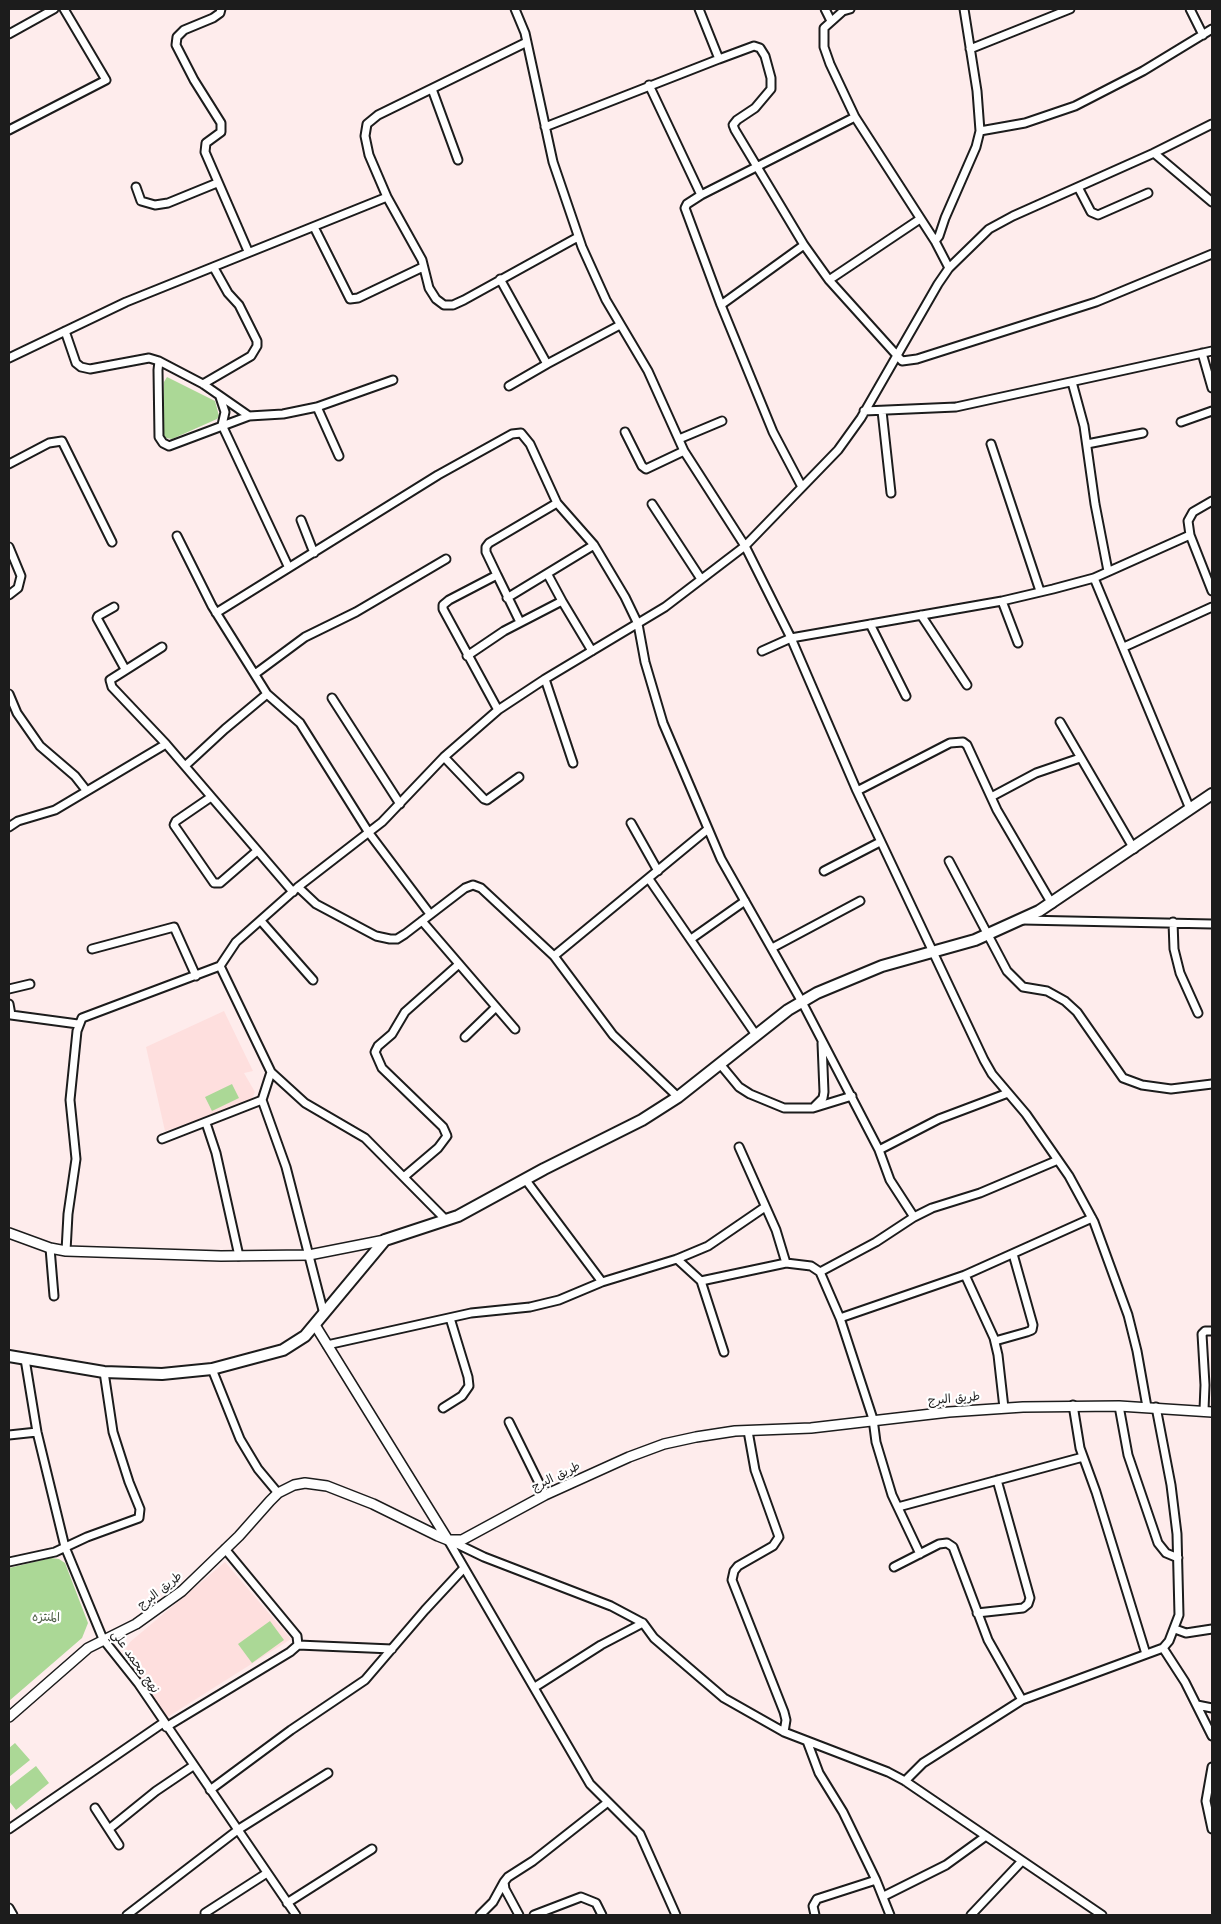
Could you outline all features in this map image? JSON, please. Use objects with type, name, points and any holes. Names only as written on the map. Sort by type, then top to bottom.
[{"type":"main road","points":[[9,1356],[104,1372],[162,1374],[212,1369],[284,1350],[296,1344],[315,1325],[384,1240],[467,1212],[525,1179],[627,1128],[678,1097],[788,1010],[802,1002],[848,979],[896,962],[988,936],[1052,904],[1212,794]]},
{"type":"street","points":[[9,34],[54,9]]},
{"type":"street","points":[[9,130],[106,80],[66,9]]},
{"type":"street","points":[[221,9],[220,13],[213,18],[184,30],[177,37],[176,44],[194,80],[221,123],[221,132],[204,147],[217,183],[248,251]]},
{"type":"street","points":[[515,9],[522,22],[554,162],[578,237],[606,300],[648,372],[684,451],[745,546],[791,638],[856,792],[984,1060],[1058,1160],[1092,1218],[1107,1252],[1128,1315],[1173,1497],[1178,1558],[1179,1615],[1175,1629],[1163,1648],[1022,1700],[922,1763],[905,1782]]},
{"type":"street","points":[[699,9],[718,59]]},
{"type":"street","points":[[825,9],[831,21]]},
{"type":"street","points":[[850,9],[831,21],[824,28],[824,47],[830,64],[855,117],[935,241],[949,268]]},
{"type":"street","points":[[935,241],[939,236],[944,218],[976,147],[980,131],[977,91],[964,9]]},
{"type":"street","points":[[970,49],[1070,9]]},
{"type":"street","points":[[1190,9],[1203,35]]},
{"type":"street","points":[[980,131],[1025,123],[1075,106],[1143,71],[1212,29]]},
{"type":"street","points":[[527,42],[378,114],[367,124],[365,136],[367,150],[387,196],[422,260],[430,288],[436,299],[444,305],[458,302],[578,237]]},
{"type":"street","points":[[545,127],[718,59],[754,46],[760,48],[765,56],[771,78],[771,89],[755,108],[733,125],[804,245],[829,280],[902,361],[910,361],[1108,298],[1212,254]]},
{"type":"street","points":[[649,85],[702,195]]},
{"type":"street","points":[[432,89],[458,160]]},
{"type":"street","points":[[802,487],[773,432],[721,305],[685,208],[687,204],[702,195],[855,117]]},
{"type":"street","points":[[66,1251],[68,1214],[76,1159],[70,1107],[78,1024],[87,1016],[220,966],[236,942],[296,890],[369,833],[400,804],[444,757],[498,710],[544,679],[638,624],[745,546],[838,450],[864,412],[949,268],[978,238],[998,222],[1154,153],[1212,124]]},
{"type":"street","points":[[1154,153],[1212,202]]},
{"type":"street","points":[[136,187],[141,201],[155,205],[168,203],[217,183]]},
{"type":"street","points":[[1078,187],[1092,212],[1098,215],[1148,193]]},
{"type":"street","points":[[9,358],[126,302],[214,268],[248,251],[314,227],[387,196]]},
{"type":"street","points":[[829,280],[920,219]]},
{"type":"street","points":[[314,227],[350,299],[358,298],[423,267]]},
{"type":"street","points":[[721,305],[804,245]]},
{"type":"street","points":[[203,384],[251,356],[257,346],[257,342],[238,305],[228,293],[214,268]]},
{"type":"street","points":[[500,279],[547,364]]},
{"type":"street","points":[[510,386],[620,324]]},
{"type":"street","points":[[65,331],[76,363],[81,367],[90,369],[148,358],[160,361],[203,384],[249,416]]},
{"type":"street","points":[[864,412],[956,407],[1212,351]]},
{"type":"street","points":[[1202,353],[1212,388]]},
{"type":"street","points":[[160,361],[158,370],[159,433],[163,443],[172,445],[249,416],[283,414],[317,407],[393,380]]},
{"type":"street","points":[[1072,382],[1087,444],[1095,504],[1108,571]]},
{"type":"street","points":[[220,396],[225,412],[222,425],[288,566]]},
{"type":"street","points":[[317,407],[339,456]]},
{"type":"street","points":[[882,411],[891,493]]},
{"type":"street","points":[[1181,422],[1212,411]]},
{"type":"street","points":[[678,439],[722,421]]},
{"type":"street","points":[[216,613],[288,566],[314,553],[438,474],[518,432],[523,434],[530,444],[557,503],[594,545],[638,624],[645,662],[663,723],[708,830],[852,1096],[879,1150],[890,1180],[914,1217]]},
{"type":"street","points":[[625,432],[642,466],[646,469],[684,451]]},
{"type":"street","points":[[1087,444],[1143,433]]},
{"type":"street","points":[[9,464],[49,443],[58,440],[62,441],[112,542]]},
{"type":"street","points":[[991,444],[1040,592]]},
{"type":"street","points":[[1212,501],[1189,516],[1190,535],[1212,591]]},
{"type":"street","points":[[520,622],[507,598],[486,547],[557,503]]},
{"type":"street","points":[[652,504],[702,579]]},
{"type":"street","points":[[301,520],[314,553]]},
{"type":"street","points":[[762,651],[791,638],[1002,601],[1094,578],[1190,535]]},
{"type":"street","points":[[177,536],[216,613],[267,694],[300,723],[369,833],[430,914]]},
{"type":"street","points":[[507,598],[594,545]]},
{"type":"street","points":[[9,547],[21,576],[18,588],[9,596]]},
{"type":"street","points":[[255,674],[305,637],[356,612],[446,559]]},
{"type":"street","points":[[497,574],[443,604],[444,616],[498,710]]},
{"type":"street","points":[[548,574],[592,651]]},
{"type":"street","points":[[1094,578],[1190,809]]},
{"type":"street","points":[[467,656],[520,622],[562,601]]},
{"type":"street","points":[[1002,601],[1018,643]]},
{"type":"street","points":[[114,607],[97,618],[125,669]]},
{"type":"street","points":[[1124,647],[1212,607]]},
{"type":"street","points":[[921,615],[967,685]]},
{"type":"street","points":[[870,624],[906,696]]},
{"type":"street","points":[[162,647],[113,677],[110,684],[166,744],[257,851],[296,890],[316,904],[376,936],[397,939],[465,888],[473,885],[481,888],[554,956],[613,1035],[678,1097]]},
{"type":"street","points":[[544,679],[573,763]]},
{"type":"street","points":[[9,694],[18,713],[40,746],[75,776],[86,790]]},
{"type":"street","points":[[185,766],[267,694]]},
{"type":"street","points":[[332,698],[400,804]]},
{"type":"street","points":[[1060,722],[1134,849]]},
{"type":"street","points":[[856,792],[950,743],[963,742],[968,745],[991,796],[1052,904]]},
{"type":"street","points":[[9,827],[18,821],[55,810],[166,744]]},
{"type":"street","points":[[444,757],[487,800],[520,777]]},
{"type":"street","points":[[991,796],[1036,773],[1080,758]]},
{"type":"street","points":[[211,797],[174,824],[214,883],[220,883],[257,851]]},
{"type":"street","points":[[631,823],[658,872]]},
{"type":"street","points":[[554,956],[708,830]]},
{"type":"street","points":[[824,871],[880,842]]},
{"type":"street","points":[[949,861],[1002,965],[1020,985],[1047,991],[1077,1012],[1122,1078],[1142,1085],[1171,1089],[1212,1084]]},
{"type":"street","points":[[649,879],[756,1035]]},
{"type":"street","points":[[691,939],[745,901]]},
{"type":"street","points":[[772,948],[860,901]]},
{"type":"street","points":[[1022,920],[1212,924]]},
{"type":"street","points":[[260,921],[313,980]]},
{"type":"street","points":[[422,921],[515,1029]]},
{"type":"street","points":[[1173,922],[1174,949],[1180,974],[1198,1013]]},
{"type":"street","points":[[92,949],[174,927],[196,976]]},
{"type":"street","points":[[405,1176],[438,1148],[447,1136],[443,1127],[382,1068],[375,1052],[378,1046],[392,1034],[405,1012],[459,964]]},
{"type":"street","points":[[220,966],[271,1072],[306,1103],[365,1138],[405,1176],[446,1220]]},
{"type":"street","points":[[9,989],[30,984]]},
{"type":"street","points":[[9,1004],[11,1015],[78,1024]]},
{"type":"street","points":[[466,1037],[496,1007]]},
{"type":"street","points":[[813,1108],[823,1098],[824,1092],[822,1039]]},
{"type":"street","points":[[720,1064],[739,1087],[750,1094],[784,1108],[813,1108],[852,1096]]},
{"type":"street","points":[[271,1072],[262,1100],[286,1167],[324,1314]]},
{"type":"street","points":[[879,1150],[939,1119],[1008,1093]]},
{"type":"street","points":[[162,1139],[206,1124],[262,1100]]},
{"type":"street","points":[[206,1124],[223,1182],[240,1256]]},
{"type":"street","points":[[739,1147],[776,1230],[786,1263]]},
{"type":"street","points":[[820,1272],[876,1242],[914,1217],[932,1208],[980,1193],[1058,1160]]},
{"type":"street","points":[[525,1179],[602,1282]]},
{"type":"street","points":[[327,1345],[450,1318],[540,1305],[574,1295],[602,1282],[677,1259],[712,1244],[766,1207]]},
{"type":"street","points":[[840,1318],[966,1275],[1092,1218]]},
{"type":"street","points":[[9,1232],[50,1248],[66,1251],[240,1256],[309,1255],[384,1240]]},
{"type":"street","points":[[50,1248],[54,1296]]},
{"type":"street","points":[[995,1342],[1032,1330],[1034,1325],[1013,1254]]},
{"type":"street","points":[[677,1259],[701,1281],[724,1352]]},
{"type":"street","points":[[701,1281],[786,1263],[811,1266],[820,1272],[840,1318],[873,1419],[880,1455],[898,1507],[920,1554]]},
{"type":"street","points":[[966,1275],[995,1342],[1004,1408]]},
{"type":"street","points":[[444,1408],[462,1396],[469,1386],[450,1318]]},
{"type":"street","points":[[315,1325],[448,1540],[535,1687],[570,1754],[590,1784],[631,1823],[643,1839],[676,1915]]},
{"type":"street","points":[[1208,1411],[1202,1334],[1205,1331],[1212,1331]]},
{"type":"street","name":"نهج محمد علي","points":[[25,1359],[37,1432],[65,1547],[103,1639],[138,1684],[164,1725],[239,1829],[294,1915]]},
{"type":"street","points":[[212,1369],[240,1438],[258,1469],[278,1494]]},
{"type":"street","points":[[9,1562],[45,1555],[136,1520],[140,1515],[113,1432],[104,1372]]},
{"type":"street","points":[[1073,1405],[1078,1440],[1146,1654]]},
{"type":"street","name":"طريق البرج","points":[[9,1717],[81,1654],[103,1639],[136,1624],[182,1591],[278,1494],[294,1485],[327,1486],[373,1504],[448,1540],[462,1540],[545,1495],[664,1444],[713,1434],[811,1428],[873,1419],[1004,1408],[1073,1405],[1152,1407],[1208,1411]]},
{"type":"street","points":[[1119,1406],[1128,1455],[1158,1543],[1166,1553],[1178,1558]]},
{"type":"street","points":[[509,1422],[545,1495]]},
{"type":"street","points":[[748,1431],[755,1470],[779,1537],[773,1546],[738,1566],[734,1571],[732,1580],[784,1712],[786,1720],[784,1732]]},
{"type":"street","points":[[9,1435],[37,1432]]},
{"type":"street","points":[[898,1507],[1083,1456]]},
{"type":"street","points":[[977,1613],[1023,1608],[1028,1604],[1030,1598],[997,1480]]},
{"type":"street","points":[[448,1540],[484,1557],[611,1606],[642,1623],[654,1638],[714,1690],[784,1732],[888,1772],[1102,1915]]},
{"type":"street","points":[[894,1567],[939,1544],[950,1544],[988,1640],[1022,1700]]},
{"type":"street","points":[[225,1549],[297,1636],[298,1645]]},
{"type":"street","points":[[210,1790],[291,1730],[366,1680],[464,1568]]},
{"type":"street","points":[[535,1687],[601,1645],[642,1623]]},
{"type":"street","points":[[1175,1629],[1186,1633],[1212,1629]]},
{"type":"street","points":[[9,1830],[164,1725],[290,1652],[298,1645],[392,1649]]},
{"type":"street","points":[[1163,1648],[1197,1705],[1212,1736]]},
{"type":"street","points":[[1197,1705],[1212,1708]]},
{"type":"street","points":[[807,1742],[819,1773],[842,1812],[884,1896],[890,1915]]},
{"type":"street","points":[[109,1829],[156,1791],[193,1766]]},
{"type":"street","points":[[1212,1767],[1206,1801],[1212,1828]]},
{"type":"street","points":[[127,1915],[239,1829],[328,1773]]},
{"type":"street","points":[[480,1915],[493,1902],[508,1877],[532,1861],[608,1802]]},
{"type":"street","points":[[95,1808],[119,1845]]},
{"type":"street","points":[[884,1896],[946,1865],[986,1836]]},
{"type":"street","points":[[287,1903],[372,1849]]},
{"type":"street","points":[[971,1915],[1022,1861]]},
{"type":"street","points":[[205,1913],[267,1873]]},
{"type":"street","points":[[815,1915],[813,1906],[817,1899],[876,1880]]},
{"type":"street","points":[[504,1882],[505,1889],[519,1915]]},
{"type":"street","points":[[534,1915],[581,1897],[596,1903],[602,1915]]},
{"type":"street","points":[[9,1908],[13,1915]]},
{"type":"shaded area","points":[[224,1011],[253,1071],[244,1073],[255,1092],[249,1105],[165,1131],[146,1047]]},
{"type":"shaded area","points":[[225,1562],[291,1639],[166,1718],[124,1652],[130,1642]]},
{"type":"green space","points":[[167,377],[215,401],[219,416],[217,419],[172,439],[166,438],[163,435],[164,382]]},
{"type":"green space","points":[[232,1084],[239,1098],[212,1111],[205,1097]]},
{"type":"green space","name":"المنتزه","points":[[51,1558],[59,1559],[65,1563],[88,1623],[82,1638],[9,1701],[9,1568]]},
{"type":"green space","points":[[270,1621],[284,1640],[252,1663],[238,1644]]},
{"type":"green space","points":[[15,1743],[30,1760],[9,1777],[9,1748]]},
{"type":"green space","points":[[36,1766],[49,1783],[16,1810],[9,1801],[9,1787]]}]
